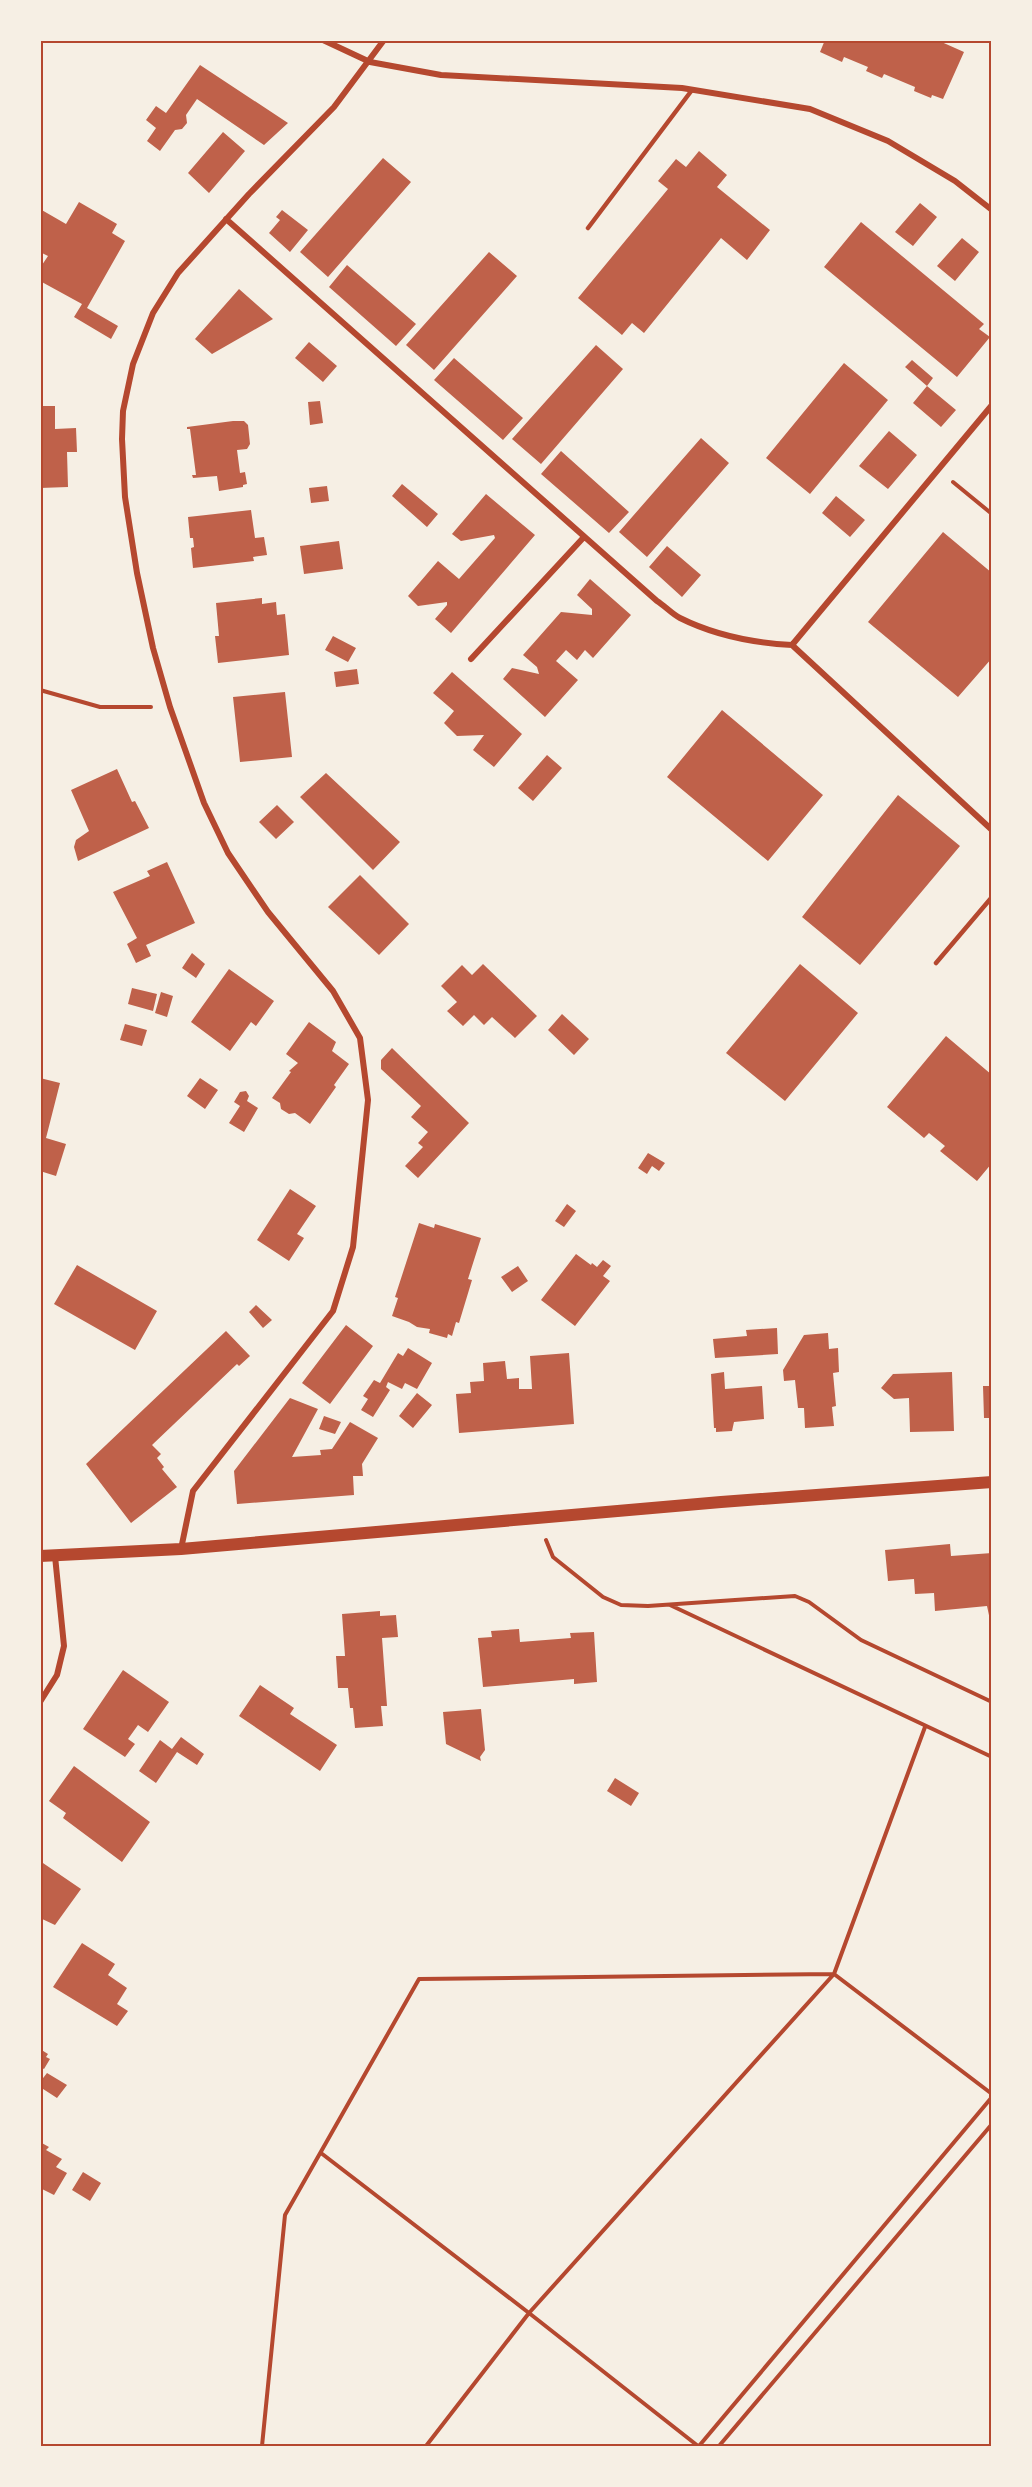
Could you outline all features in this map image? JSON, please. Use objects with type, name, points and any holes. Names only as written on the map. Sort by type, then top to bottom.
[{"type":"main road","points":[[40,1556],[181,1549],[992,1482]]},
{"type":"street","points":[[323,40],[370,62],[441,75],[692,90],[810,109],[888,141],[956,181],[992,210]]},
{"type":"street","points":[[181,1549],[194,1491],[333,1311],[353,1247],[368,1100],[360,1038],[333,992],[268,912],[228,853],[204,803],[170,707],[153,648],[137,573],[126,497],[122,439],[123,411],[133,364],[153,313],[178,273],[226,219],[334,107],[370,62],[384,40]]},
{"type":"street","points":[[226,219],[657,601],[680,618],[752,641],[792,645],[992,830]]},
{"type":"street","points":[[792,645],[992,405]]},
{"type":"street","points":[[471,659],[584,537]]},
{"type":"street","points":[[40,1702],[57,1675],[64,1646],[55,1556]]},
{"type":"lane","points":[[588,228],[692,90]]},
{"type":"lane","points":[[936,963],[992,897]]},
{"type":"path","points":[[938,470],[992,514]]},
{"type":"path","points":[[40,690],[100,707],[170,707]]},
{"type":"path","points":[[542,1518],[544,1535],[554,1557],[603,1597],[621,1605],[795,1596],[816,1607],[861,1640],[992,1701]]},
{"type":"path","points":[[669,1604],[992,1757]]},
{"type":"path","points":[[426,2446],[529,2313],[834,1974],[925,1727]]},
{"type":"path","points":[[262,2446],[285,2215],[419,1979],[834,1974],[992,2095],[699,2446],[321,2154]]},
{"type":"path","points":[[719,2446],[992,2124]]},
{"type":"building","points":[[825,40],[937,40],[964,52],[943,99],[932,95],[931,98],[914,91],[915,87],[884,74],[882,78],[866,71],[868,67],[844,57],[842,62],[820,52]]},
{"type":"building","points":[[200,65],[288,123],[264,145],[197,99],[186,115],[187,123],[182,129],[175,130],[160,151],[147,141],[156,128],[146,120],[156,106],[166,113]]},
{"type":"building","points":[[223,132],[245,151],[209,193],[188,173]]},
{"type":"building","points":[[699,151],[727,175],[717,187],[770,230],[747,260],[721,238],[644,333],[632,323],[622,335],[578,298],[668,189],[658,181],[676,159],[686,167]]},
{"type":"building","points":[[383,158],[411,182],[328,277],[300,252]]},
{"type":"building","points":[[79,202],[117,224],[112,233],[125,241],[87,308],[118,326],[111,339],[74,317],[82,304],[40,281],[40,268],[48,256],[40,252],[40,209],[66,224]]},
{"type":"building","points":[[920,203],[937,217],[913,246],[895,232]]},
{"type":"building","points":[[282,210],[308,230],[290,252],[269,233],[280,220],[276,217]]},
{"type":"building","points":[[861,222],[984,324],[979,329],[990,337],[957,377],[824,267]]},
{"type":"building","points":[[962,238],[979,252],[955,281],[937,266]]},
{"type":"building","points":[[489,252],[517,276],[434,370],[406,345]]},
{"type":"building","points":[[347,265],[416,324],[396,346],[329,287]]},
{"type":"building","points":[[239,289],[273,319],[212,354],[195,339]]},
{"type":"building","points":[[309,342],[337,366],[323,382],[295,358]]},
{"type":"building","points":[[596,345],[623,369],[541,464],[512,439]]},
{"type":"building","points":[[454,358],[523,418],[503,440],[434,380]]},
{"type":"building","points":[[912,360],[933,378],[927,386],[905,367]]},
{"type":"building","points":[[844,363],[888,400],[810,494],[766,458]]},
{"type":"building","points":[[927,386],[956,410],[941,427],[913,403]]},
{"type":"building","points":[[320,401],[323,423],[310,425],[308,402]]},
{"type":"building","points":[[40,406],[55,406],[55,429],[76,428],[77,452],[67,452],[68,487],[40,488]]},
{"type":"building","points":[[244,421],[248,425],[250,444],[247,449],[237,450],[240,473],[245,472],[247,484],[243,487],[219,491],[217,476],[193,478],[192,475],[196,475],[190,429],[187,427]]},
{"type":"building","points":[[889,431],[917,455],[888,489],[859,466]]},
{"type":"building","points":[[701,438],[729,463],[647,557],[619,532]]},
{"type":"building","points":[[561,451],[629,512],[609,533],[541,474]]},
{"type":"building","points":[[402,484],[438,514],[427,527],[392,496]]},
{"type":"building","points":[[327,486],[329,501],[311,503],[309,488]]},
{"type":"building","points":[[486,494],[535,535],[451,633],[435,619],[447,602],[418,606],[408,596],[438,561],[459,579],[495,538],[494,535],[461,541],[452,534]]},
{"type":"building","points":[[836,496],[865,520],[850,537],[822,513]]},
{"type":"building","points":[[251,510],[255,538],[264,537],[267,555],[253,557],[254,561],[193,568],[191,548],[194,547],[193,538],[190,538],[188,517]]},
{"type":"building","points":[[943,532],[992,573],[992,658],[958,697],[868,622]]},
{"type":"building","points":[[339,541],[343,569],[304,574],[300,546]]},
{"type":"building","points":[[667,546],[701,575],[682,597],[649,567]]},
{"type":"building","points":[[590,579],[631,615],[593,658],[585,650],[577,660],[566,650],[556,661],[578,680],[545,717],[503,679],[512,668],[539,674],[537,667],[523,655],[561,612],[592,615],[592,609],[577,595]]},
{"type":"building","points":[[262,598],[262,604],[276,602],[277,615],[285,614],[289,655],[218,663],[215,636],[219,636],[216,603]]},
{"type":"building","points":[[333,636],[356,648],[348,662],[325,650]]},
{"type":"building","points":[[357,669],[359,684],[336,687],[334,672]]},
{"type":"building","points":[[452,672],[522,734],[494,767],[473,750],[484,735],[457,736],[444,723],[454,711],[433,693]]},
{"type":"building","points":[[285,692],[292,757],[240,762],[233,697]]},
{"type":"building","points":[[722,710],[823,795],[768,861],[667,777]]},
{"type":"building","points":[[547,755],[562,768],[533,801],[518,788]]},
{"type":"building","points":[[117,769],[132,802],[135,801],[149,828],[78,861],[74,847],[76,840],[89,831],[71,790]]},
{"type":"building","points":[[326,773],[400,842],[373,870],[300,797]]},
{"type":"building","points":[[898,795],[960,846],[860,965],[802,917]]},
{"type":"building","points":[[277,805],[294,822],[276,839],[259,822]]},
{"type":"building","points":[[167,862],[195,923],[146,945],[151,956],[136,963],[127,944],[137,938],[113,892],[150,876],[147,871]]},
{"type":"building","points":[[360,875],[409,924],[379,955],[328,907]]},
{"type":"building","points":[[192,953],[205,964],[196,978],[182,968]]},
{"type":"building","points":[[483,964],[537,1016],[515,1038],[492,1017],[484,1025],[474,1015],[463,1026],[447,1011],[457,1002],[441,986],[462,965],[472,975]]},
{"type":"building","points":[[800,964],[858,1013],[785,1101],[726,1053]]},
{"type":"building","points":[[229,969],[274,1001],[256,1026],[251,1022],[230,1051],[191,1022]]},
{"type":"building","points":[[132,988],[157,994],[153,1011],[128,1004]]},
{"type":"building","points":[[161,992],[173,996],[167,1017],[155,1013]]},
{"type":"building","points":[[562,1014],[589,1039],[574,1055],[548,1030]]},
{"type":"building","points":[[309,1022],[336,1042],[332,1051],[349,1064],[310,1124],[295,1113],[289,1114],[281,1109],[280,1103],[272,1098],[291,1072],[289,1071],[298,1063],[286,1054]]},
{"type":"building","points":[[125,1024],[147,1030],[142,1046],[120,1040]]},
{"type":"building","points":[[946,1036],[992,1075],[992,1163],[977,1181],[940,1151],[945,1146],[929,1133],[924,1138],[887,1107]]},
{"type":"building","points":[[392,1048],[469,1123],[418,1178],[405,1166],[423,1147],[418,1143],[428,1132],[411,1117],[421,1106],[381,1069],[381,1060]]},
{"type":"building","points":[[40,1078],[60,1083],[46,1138],[66,1144],[56,1176],[40,1171]]},
{"type":"building","points":[[200,1078],[218,1090],[205,1109],[187,1096]]},
{"type":"building","points":[[246,1091],[249,1096],[247,1101],[258,1108],[244,1132],[229,1123],[240,1106],[234,1102],[240,1092]]},
{"type":"building","points":[[648,1153],[665,1163],[659,1171],[652,1166],[647,1174],[638,1168]]},
{"type":"building","points":[[290,1189],[316,1206],[297,1234],[304,1238],[289,1261],[257,1240]]},
{"type":"building","points":[[567,1204],[576,1211],[564,1227],[555,1221]]},
{"type":"building","points":[[419,1223],[434,1228],[435,1224],[481,1238],[468,1279],[472,1280],[459,1323],[456,1322],[452,1336],[448,1334],[447,1338],[429,1333],[430,1329],[417,1327],[392,1316],[398,1298],[395,1297]]},
{"type":"building","points":[[576,1254],[591,1265],[592,1263],[597,1267],[603,1260],[611,1266],[603,1276],[610,1281],[575,1326],[541,1300]]},
{"type":"building","points":[[77,1265],[157,1311],[135,1350],[54,1304]]},
{"type":"building","points":[[518,1266],[528,1281],[512,1292],[501,1277]]},
{"type":"building","points":[[256,1305],[272,1320],[263,1328],[249,1312]]},
{"type":"building","points":[[346,1325],[373,1346],[330,1404],[302,1383]]},
{"type":"building","points":[[777,1328],[778,1354],[715,1358],[713,1339],[747,1336],[746,1330]]},
{"type":"building","points":[[226,1331],[250,1356],[239,1366],[237,1364],[152,1445],[161,1454],[157,1458],[164,1467],[162,1469],[177,1487],[131,1523],[86,1464]]},
{"type":"building","points":[[828,1333],[829,1349],[838,1348],[839,1372],[833,1373],[836,1406],[832,1407],[834,1426],[805,1428],[804,1408],[798,1408],[795,1380],[784,1381],[783,1370],[804,1335]]},
{"type":"building","points":[[408,1348],[432,1363],[417,1389],[405,1383],[402,1389],[388,1382],[386,1387],[390,1390],[373,1417],[361,1410],[368,1399],[363,1396],[374,1380],[380,1383],[398,1353],[403,1356]]},
{"type":"building","points":[[569,1353],[574,1424],[459,1433],[456,1394],[471,1393],[470,1382],[484,1381],[483,1363],[505,1361],[507,1379],[519,1378],[519,1389],[532,1389],[530,1356]]},
{"type":"building","points":[[724,1372],[725,1389],[762,1386],[764,1419],[734,1422],[732,1431],[716,1432],[711,1374]]},
{"type":"building","points":[[952,1372],[954,1431],[910,1432],[909,1398],[894,1399],[881,1388],[893,1374]]},
{"type":"building","points":[[983,1386],[992,1386],[992,1418],[984,1418]]},
{"type":"building","points":[[417,1393],[432,1405],[413,1428],[399,1416]]},
{"type":"building","points":[[290,1398],[318,1409],[292,1457],[321,1455],[320,1450],[332,1449],[350,1422],[378,1438],[362,1464],[363,1476],[353,1476],[354,1495],[237,1504],[234,1471]]},
{"type":"building","points":[[324,1416],[341,1422],[335,1434],[319,1429]]},
{"type":"building","points":[[950,1544],[951,1556],[992,1553],[992,1619],[990,1620],[987,1606],[935,1611],[934,1593],[915,1594],[914,1579],[888,1581],[885,1550]]},
{"type":"building","points":[[380,1611],[380,1616],[396,1615],[398,1637],[382,1638],[387,1706],[381,1706],[383,1726],[355,1728],[348,1688],[338,1688],[336,1656],[345,1656],[342,1614]]},
{"type":"building","points":[[519,1629],[520,1642],[571,1638],[570,1633],[594,1632],[597,1682],[574,1684],[574,1679],[483,1687],[478,1638],[492,1637],[491,1631]]},
{"type":"building","points":[[123,1670],[169,1702],[148,1732],[138,1725],[128,1739],[135,1744],[125,1757],[83,1729]]},
{"type":"building","points":[[260,1685],[294,1708],[290,1714],[337,1745],[320,1771],[239,1716]]},
{"type":"building","points":[[481,1709],[485,1750],[480,1757],[481,1761],[446,1744],[443,1712]]},
{"type":"building","points":[[181,1737],[204,1754],[197,1765],[177,1752],[156,1783],[139,1771],[160,1740],[172,1749]]},
{"type":"building","points":[[74,1766],[150,1822],[122,1862],[63,1818],[66,1813],[49,1801]]},
{"type":"building","points":[[615,1778],[639,1793],[631,1806],[607,1791]]},
{"type":"building","points":[[40,1861],[81,1889],[55,1925],[40,1918]]},
{"type":"building","points":[[82,1943],[115,1964],[108,1975],[127,1988],[117,2004],[128,2011],[117,2026],[53,1987]]},
{"type":"building","points":[[40,2049],[48,2054],[46,2057],[50,2059],[44,2069],[40,2067]]},
{"type":"building","points":[[47,2073],[67,2085],[57,2098],[40,2087],[40,2082]]},
{"type":"building","points":[[40,2142],[49,2147],[46,2150],[62,2159],[56,2167],[67,2173],[54,2195],[40,2188]]},
{"type":"building","points":[[83,2172],[101,2183],[90,2201],[72,2190]]}]
